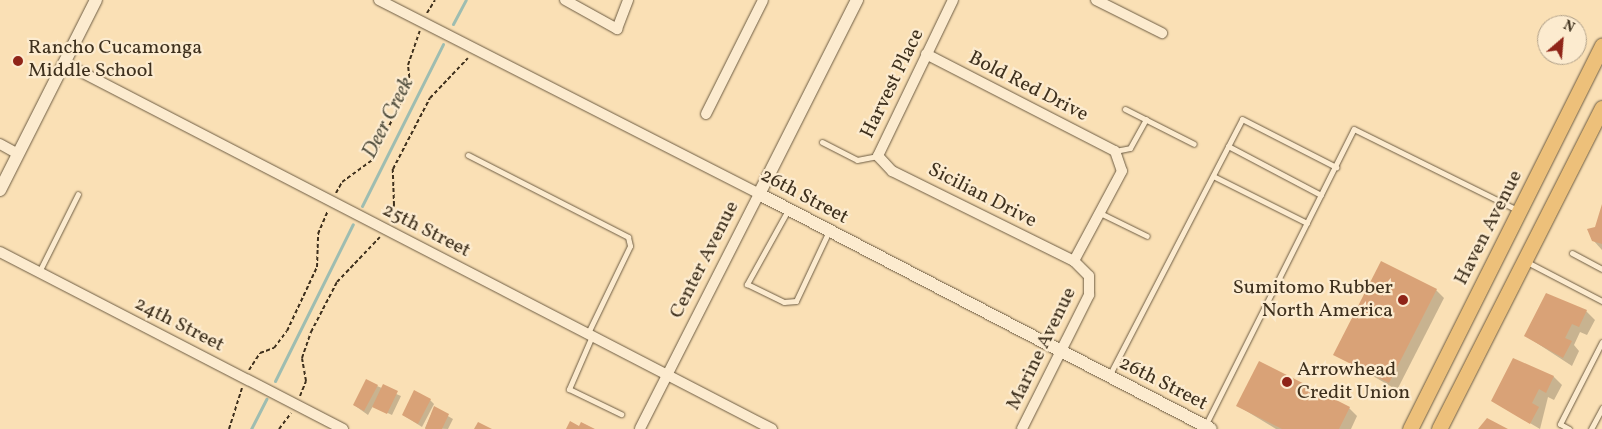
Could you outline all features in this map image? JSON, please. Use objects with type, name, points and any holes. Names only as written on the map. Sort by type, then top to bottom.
[{"type":"main road","name":"Haven Avenue","points":[[1410,429],[1602,45]]},
{"type":"main road","points":[[1439,429],[1602,108]]},
{"type":"street","points":[[0,190],[96,0]]},
{"type":"street","name":"26th Street","points":[[379,0],[759,194],[1059,353],[1208,428]]},
{"type":"street","points":[[564,0],[617,29],[628,0]]},
{"type":"street","points":[[706,114],[764,0]]},
{"type":"street","name":"Center Avenue","points":[[640,429],[857,0]]},
{"type":"street","name":"Harvest Place","points":[[878,156],[953,0]]},
{"type":"street","points":[[1096,0],[1162,33]]},
{"type":"street","name":"Bold Red Drive","points":[[926,54],[1115,151]]},
{"type":"street","name":"25th Street","points":[[64,63],[772,429]]},
{"type":"street","points":[[0,144],[18,154]]},
{"type":"street","points":[[1074,261],[1122,172],[1115,151]]},
{"type":"street","name":"Sicilian Drive","points":[[878,156],[892,171],[1074,261]]},
{"type":"street","name":"24th Street","points":[[0,252],[343,429]]},
{"type":"street","name":"Marine Avenue","points":[[1022,429],[1092,289],[1089,276],[1074,261]]},
{"type":"lane","points":[[1125,109],[1194,144]]},
{"type":"lane","points":[[1115,151],[1130,148],[1146,119]]},
{"type":"lane","points":[[1108,377],[1242,119],[1336,166]]},
{"type":"lane","points":[[1208,428],[1354,129],[1520,212]]},
{"type":"lane","points":[[822,142],[857,160],[878,156]]},
{"type":"lane","points":[[1228,146],[1321,194]]},
{"type":"lane","points":[[468,155],[628,237],[630,246],[590,334],[569,389],[621,414]]},
{"type":"lane","points":[[1213,176],[1307,223]]},
{"type":"lane","points":[[39,272],[78,194]]},
{"type":"lane","points":[[788,210],[747,284],[784,302],[796,301],[829,231]]},
{"type":"lane","points":[[1100,212],[1147,236]]},
{"type":"lane","points":[[1572,253],[1602,269]]},
{"type":"lane","points":[[1525,261],[1602,301]]},
{"type":"lane","points":[[1569,429],[1560,424],[1602,342]]},
{"type":"lane","points":[[1591,429],[1602,408]]},
{"type":"path","points":[[429,9],[435,0]]},
{"type":"path","points":[[340,186],[372,160],[410,84],[408,65],[417,40]]},
{"type":"path","points":[[279,429],[296,405],[306,380],[305,347],[337,282],[385,230],[394,205],[392,169],[430,98],[460,70],[474,48]]},
{"type":"path","points":[[247,379],[258,356],[274,348],[287,331],[317,267],[318,234],[325,219]]},
{"type":"path","points":[[229,429],[236,400]]},
{"type":"building","points":[[1602,204],[1602,244],[1592,241],[1587,229],[1595,227]]},
{"type":"building","points":[[1381,261],[1437,289],[1389,383],[1333,355]]},
{"type":"building","points":[[1546,293],[1587,310],[1579,327],[1572,324],[1565,338],[1572,341],[1563,358],[1524,336]]},
{"type":"building","points":[[1513,358],[1554,376],[1546,393],[1539,389],[1532,403],[1539,407],[1530,424],[1491,401]]},
{"type":"building","name":"Arrowhead Credit Union","points":[[1259,361],[1350,407],[1339,429],[1282,429],[1236,406]]},
{"type":"building","points":[[366,379],[378,385],[364,411],[353,405]]},
{"type":"building","points":[[383,384],[398,391],[387,414],[372,407]]},
{"type":"building","points":[[414,390],[431,399],[418,424],[402,415]]},
{"type":"building","points":[[434,406],[449,414],[442,429],[425,429]]},
{"type":"building","points":[[1487,418],[1508,429],[1478,429]]},
{"type":"building","points":[[570,421],[579,426],[581,422],[595,429],[566,429]]},
{"type":"building","points":[[478,422],[492,429],[474,429]]},
{"type":"waterway","name":"Deer Creek","points":[[453,24],[466,0]]},
{"type":"waterway","name":"Deer Creek","points":[[362,206],[443,44]]},
{"type":"waterway","name":"Deer Creek","points":[[275,381],[353,224]]},
{"type":"waterway","name":"Deer Creek","points":[[251,429],[266,399]]},
{"type":"place","name":"Rancho Cucamonga Middle School","points":[[18,61]]},
{"type":"place","name":"Sumitomo Rubber North America","points":[[1403,300]]},
{"type":"place","name":"Arrowhead Credit Union","points":[[1287,382]]}]
